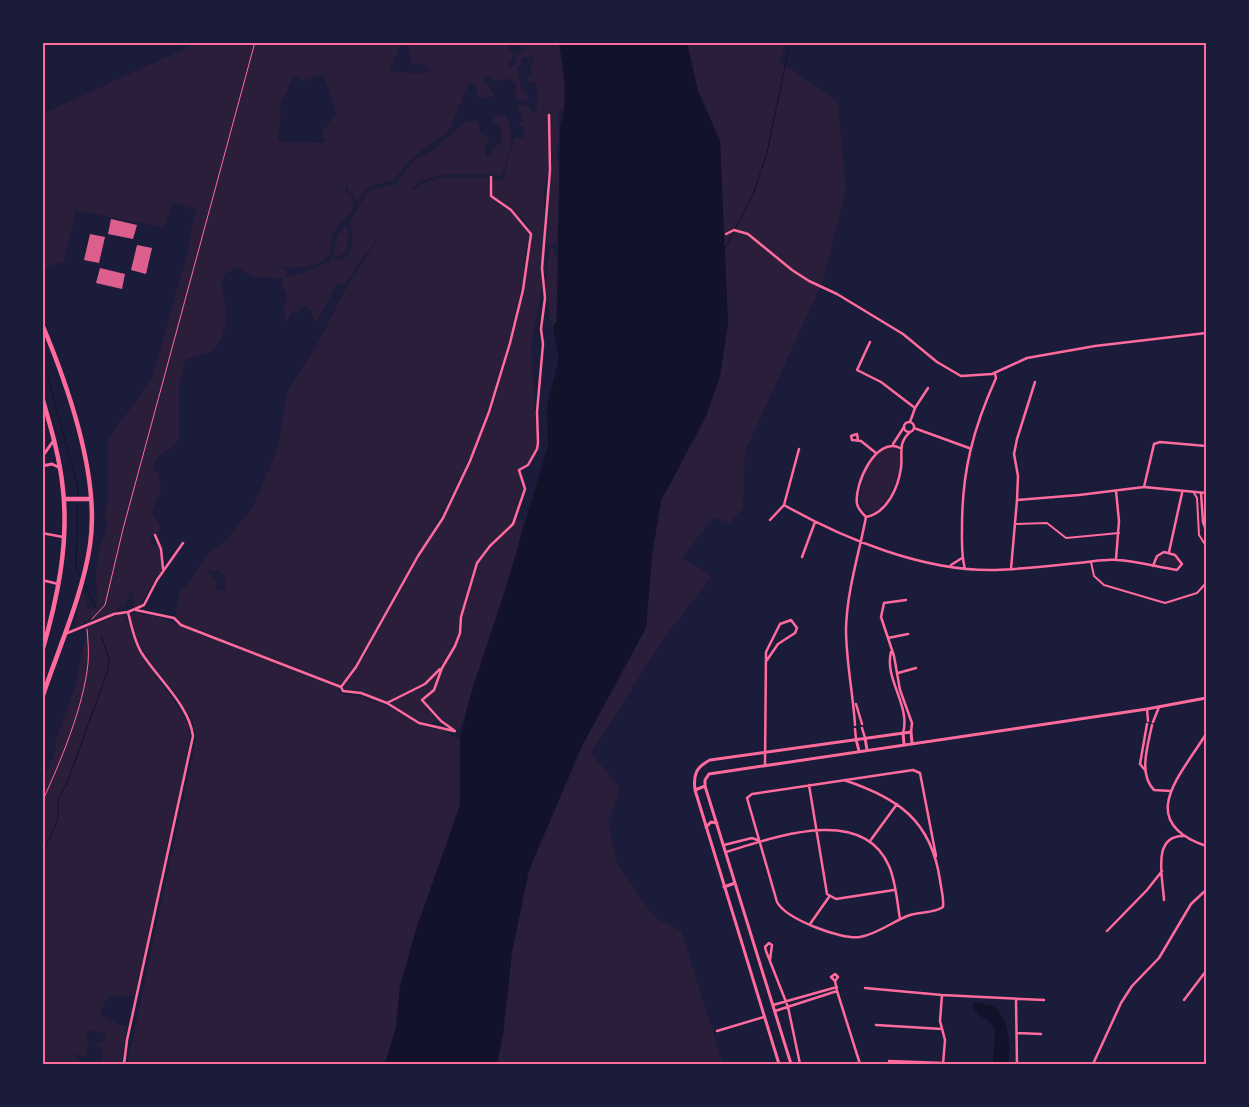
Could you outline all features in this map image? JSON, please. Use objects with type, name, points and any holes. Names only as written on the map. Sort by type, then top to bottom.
[{"type":"highway","points":[[42,324],[71,407],[87,472],[90,544],[87,563],[42,698]]},
{"type":"highway","points":[[42,397],[61,469],[64,499],[64,537],[59,585],[42,652]]},
{"type":"highway","points":[[64,499],[89,499]]},
{"type":"street","points":[[136,610],[174,618],[181,625],[341,687],[343,691],[361,693],[388,703],[419,723],[456,731],[441,721],[422,702],[423,698],[434,690],[442,668],[455,646],[460,633],[461,618],[476,563],[490,546],[513,524],[525,489],[519,470],[528,465],[537,449],[536,412],[543,344],[541,329],[546,298],[542,268],[550,170],[550,115]]},
{"type":"street","points":[[341,687],[367,649],[418,556],[446,511],[489,412],[507,353],[523,290],[531,234],[511,210],[491,196],[491,177]]},
{"type":"street","points":[[726,234],[734,230],[748,234],[792,270],[838,294],[903,334],[937,362],[961,376],[995,374],[1027,358],[1095,346],[1206,333]]},
{"type":"street","points":[[870,342],[857,370],[881,382],[915,408]]},
{"type":"street","points":[[965,569],[962,558],[962,514],[965,470],[969,448],[979,416],[996,378],[995,374]]},
{"type":"street","points":[[1011,569],[1018,500],[1018,476],[1014,454],[1016,439],[1035,382]]},
{"type":"street","points":[[893,444],[904,426],[910,422],[915,408],[928,388]]},
{"type":"street","points":[[910,422],[914,428],[969,448]]},
{"type":"street","points":[[904,426],[905,430],[910,432]]},
{"type":"street","points":[[866,516],[879,511],[892,493],[901,468],[900,448],[904,437],[914,428]]},
{"type":"street","points":[[42,457],[54,440]]},
{"type":"street","points":[[858,440],[876,453]]},
{"type":"street","points":[[1144,487],[1154,444],[1160,442],[1206,446]]},
{"type":"street","points":[[866,516],[860,511],[857,500],[867,467],[876,453],[886,445],[893,444],[900,448]]},
{"type":"street","points":[[770,520],[784,505],[799,449]]},
{"type":"street","points":[[42,466],[52,464],[61,469]]},
{"type":"street","points":[[1018,500],[1144,487],[1206,493]]},
{"type":"street","points":[[1116,491],[1119,533],[1116,560]]},
{"type":"street","points":[[1169,552],[1182,492]]},
{"type":"street","points":[[1194,493],[1197,498],[1199,535],[1206,546]]},
{"type":"street","points":[[1200,493],[1202,522],[1206,530]]},
{"type":"street","points":[[784,505],[814,522],[861,542],[912,558],[965,569],[1011,569],[1116,560],[1177,570],[1180,569],[1182,564],[1181,559],[1169,552],[1157,556],[1154,566]]},
{"type":"street","points":[[855,725],[855,703],[846,629],[850,590],[866,516]]},
{"type":"street","points":[[802,556],[814,522]]},
{"type":"street","points":[[1015,524],[1047,523],[1066,538],[1119,533]]},
{"type":"street","points":[[42,533],[64,537]]},
{"type":"street","points":[[155,536],[161,549],[164,570]]},
{"type":"street","points":[[63,634],[114,614],[136,610],[144,605],[164,570],[184,543]]},
{"type":"street","points":[[949,566],[962,558]]},
{"type":"street","points":[[1091,562],[1094,576],[1104,585],[1165,603],[1197,593],[1206,584]]},
{"type":"street","points":[[42,580],[59,585]]},
{"type":"street","points":[[906,600],[889,600],[882,606],[881,617],[898,673],[900,690],[912,723],[910,732],[912,743]]},
{"type":"street","points":[[124,1064],[127,1040],[193,736],[189,720],[141,652],[133,635],[128,612]]},
{"type":"street","points":[[765,765],[767,646],[780,624],[791,620],[797,628],[795,633],[778,644],[767,660]]},
{"type":"street","points":[[42,627],[49,629]]},
{"type":"street","points":[[888,638],[908,634]]},
{"type":"street","points":[[892,650],[890,667],[906,723],[902,733],[904,744]]},
{"type":"street","points":[[388,703],[425,684],[442,668]]},
{"type":"street","points":[[898,673],[916,668]]},
{"type":"street","points":[[792,1064],[705,786],[706,777],[712,773],[1147,710],[1206,698]]},
{"type":"street","points":[[855,703],[862,724]]},
{"type":"street","points":[[1159,707],[1153,724],[1145,770],[1148,784],[1154,790],[1171,791]]},
{"type":"street","points":[[1145,770],[1140,764],[1140,755],[1148,721],[1147,710]]},
{"type":"street","points":[[1148,721],[1155,717]]},
{"type":"street","points":[[862,728],[867,750]]},
{"type":"street","points":[[855,730],[859,751]]},
{"type":"street","points":[[779,1064],[695,790],[693,779],[696,771],[710,760],[910,732]]},
{"type":"street","points":[[1206,734],[1171,791],[1166,804],[1167,814],[1171,823],[1185,836],[1206,846]]},
{"type":"street","points":[[913,770],[920,773],[944,906],[939,910],[919,912],[900,919],[870,935],[852,938],[810,924],[780,907],[746,798],[752,794],[844,780],[913,770]]},
{"type":"street","points":[[844,780],[878,792],[897,804],[919,826],[936,856]]},
{"type":"street","points":[[695,790],[705,786]]},
{"type":"street","points":[[809,786],[825,890],[829,896],[836,899],[894,890]]},
{"type":"street","points":[[870,841],[897,804]]},
{"type":"street","points":[[706,827],[711,822],[717,824]]},
{"type":"street","points":[[726,852],[760,840],[816,831],[851,832],[870,841],[889,866],[900,919]]},
{"type":"street","points":[[1164,900],[1161,853],[1163,847],[1173,838],[1185,836]]},
{"type":"street","points":[[724,845],[752,838],[760,840]]},
{"type":"street","points":[[1107,931],[1147,890],[1162,871]]},
{"type":"street","points":[[724,887],[736,883]]},
{"type":"street","points":[[1093,1064],[1121,1003],[1132,986],[1160,958],[1191,904],[1206,890]]},
{"type":"street","points":[[810,924],[829,896]]},
{"type":"street","points":[[770,960],[772,945],[769,943],[765,947],[788,1007],[800,1064]]},
{"type":"street","points":[[1184,1000],[1206,971]]},
{"type":"street","points":[[1201,980],[1206,982]]},
{"type":"street","points":[[836,981],[837,991],[860,1064]]},
{"type":"street","points":[[773,1004],[836,987]]},
{"type":"street","points":[[865,988],[942,995],[1044,1000]]},
{"type":"street","points":[[775,1012],[837,991]]},
{"type":"street","points":[[889,1061],[943,1064],[945,1040],[942,1029],[942,995]]},
{"type":"street","points":[[1016,999],[1017,1064]]},
{"type":"street","points":[[717,1032],[764,1017]]},
{"type":"street","points":[[876,1025],[942,1029]]},
{"type":"street","points":[[1017,1033],[1041,1034]]},
{"type":"path","points":[[42,802],[67,740],[82,694],[88,664],[87,624],[105,605],[123,529],[255,42]]},
{"type":"shaded area","points":[[197,43],[401,43],[390,72],[421,73],[430,70],[420,63],[415,65],[410,63],[411,54],[407,44],[402,43],[507,43],[506,45],[513,54],[511,61],[507,61],[510,68],[516,63],[517,54],[525,51],[525,49],[521,50],[521,45],[528,45],[530,43],[559,43],[564,82],[564,113],[561,109],[558,113],[559,142],[555,152],[560,166],[557,241],[553,245],[547,245],[547,206],[553,153],[549,150],[549,167],[544,190],[545,272],[531,345],[536,449],[527,464],[518,469],[523,492],[512,524],[493,541],[476,563],[460,617],[459,633],[450,653],[429,681],[387,702],[359,691],[346,691],[343,688],[363,659],[419,556],[446,516],[491,412],[507,358],[522,296],[532,234],[520,217],[492,195],[491,180],[498,180],[504,177],[514,138],[523,138],[524,126],[519,126],[524,114],[520,114],[518,106],[528,105],[532,113],[536,112],[537,90],[534,82],[529,82],[527,78],[532,76],[530,72],[534,57],[521,58],[522,64],[518,67],[521,90],[525,91],[529,97],[526,100],[518,99],[515,95],[516,85],[511,79],[493,81],[491,76],[482,80],[482,83],[487,83],[494,95],[489,98],[483,97],[482,100],[477,94],[476,84],[469,82],[449,131],[409,160],[394,180],[370,186],[357,201],[348,190],[347,185],[344,190],[352,197],[354,205],[333,235],[330,252],[327,257],[306,266],[283,267],[278,265],[288,271],[285,278],[303,273],[331,260],[331,256],[337,260],[348,256],[353,241],[350,220],[369,190],[396,184],[414,160],[429,153],[465,123],[475,120],[479,122],[480,133],[488,137],[489,142],[484,148],[487,157],[491,154],[491,150],[502,142],[502,131],[493,121],[494,117],[505,115],[510,129],[511,145],[501,175],[444,174],[420,181],[411,188],[414,190],[422,184],[440,178],[488,178],[489,196],[518,218],[529,234],[523,283],[492,399],[477,441],[439,518],[370,644],[350,675],[344,682],[338,685],[182,625],[175,617],[180,591],[189,583],[212,549],[224,543],[253,507],[279,445],[286,394],[320,339],[342,295],[385,227],[345,284],[338,283],[317,321],[312,318],[310,310],[303,306],[297,313],[293,312],[287,321],[283,320],[286,317],[283,307],[287,296],[281,282],[284,278],[255,277],[238,268],[225,274],[221,288],[226,308],[226,319],[222,337],[211,351],[185,360],[179,385],[179,440],[156,459],[153,466],[160,480],[161,489],[152,512],[160,527],[159,533],[150,536],[152,547],[158,547],[161,551],[161,572],[140,606],[134,607],[133,590],[128,594],[129,599],[123,608],[120,606],[116,612],[83,623],[75,628],[81,594],[84,594],[89,609],[93,608],[97,601],[96,575],[99,549],[108,525],[104,517],[108,500],[108,439],[152,379],[186,258],[196,210],[173,202],[164,228],[76,210],[64,261],[43,268],[42,114]],"holes":[[[323,74],[336,111],[338,111],[321,133],[325,140],[321,143],[280,142],[278,137],[281,115],[280,105],[294,76],[304,81]],[[210,569],[212,572],[218,570],[223,574],[226,583],[224,591],[214,590],[218,584],[208,572]]]},
{"type":"shaded area","points":[[559,43],[687,43],[698,91],[720,141],[728,323],[720,376],[706,416],[661,501],[652,555],[646,628],[582,746],[529,870],[512,952],[503,1034],[497,1064],[385,1064],[396,1027],[400,986],[416,930],[460,805],[460,739],[471,693],[502,601],[548,445],[547,406],[559,359],[553,327],[557,321],[560,125],[565,105],[565,94]]},
{"type":"shaded area","points":[[687,43],[785,43],[779,61],[838,102],[846,191],[823,281],[745,451],[743,508],[730,523],[712,517],[683,559],[712,576],[664,638],[591,753],[620,788],[608,822],[617,863],[655,918],[681,931],[723,1064],[497,1064],[503,1034],[512,952],[529,870],[582,746],[646,628],[652,555],[661,501],[706,416],[720,376],[728,323],[720,141],[698,91]]},
{"type":"shaded area","points":[[346,226],[349,232],[347,252],[337,257],[334,254],[337,238]]},
{"type":"shaded area","points":[[549,247],[554,249],[558,261],[556,322],[552,326],[545,294]]},
{"type":"shaded area","points":[[890,447],[897,448],[900,455],[898,474],[894,485],[877,510],[870,514],[866,513],[860,503],[864,479],[877,456]]},
{"type":"shaded area","points":[[518,519],[522,520],[517,552],[460,729],[449,726],[439,719],[424,703],[437,720],[429,724],[411,718],[390,703],[427,685],[440,671],[440,673],[456,646],[463,628],[462,618],[477,564]]},
{"type":"shaded area","points":[[1160,555],[1177,558],[1180,562],[1178,567],[1160,565],[1157,559]]},
{"type":"shaded area","points":[[132,612],[165,618],[176,625],[337,687],[342,694],[365,698],[382,704],[415,722],[429,728],[448,731],[451,736],[460,739],[460,805],[416,930],[400,986],[396,1027],[385,1064],[133,1064],[128,1061],[196,740],[192,721],[185,708],[135,636],[131,623]]},
{"type":"shaded area","points":[[122,614],[125,615],[137,646],[188,724],[190,733],[185,768],[135,994],[129,997],[108,996],[100,1013],[127,1028],[121,1064],[101,1064],[103,1053],[98,1043],[104,1041],[105,1033],[90,1030],[86,1033],[89,1044],[87,1055],[82,1058],[76,1053],[75,1057],[83,1064],[43,1064],[43,781],[56,749],[55,742],[76,684],[87,627]]},
{"type":"shaded area","points":[[974,1002],[993,1006],[1003,1018],[1009,1041],[1008,1064],[993,1064],[995,1031],[990,1022],[977,1013],[973,1006]]},
{"type":"building","points":[[111,219],[137,225],[133,239],[108,234]]},
{"type":"building","points":[[90,234],[105,237],[99,263],[84,260]]},
{"type":"building","points":[[137,245],[152,248],[146,274],[131,270]]},
{"type":"building","points":[[100,268],[125,274],[122,289],[96,283]]},
{"type":"waterway","points":[[725,248],[753,195],[767,153],[790,42]]},
{"type":"waterway","points":[[42,356],[78,488],[76,567],[81,577]]},
{"type":"waterway","points":[[84,583],[96,608]]},
{"type":"waterway","points":[[42,855],[58,819],[58,798],[66,786],[108,670],[109,659],[101,635]]}]
